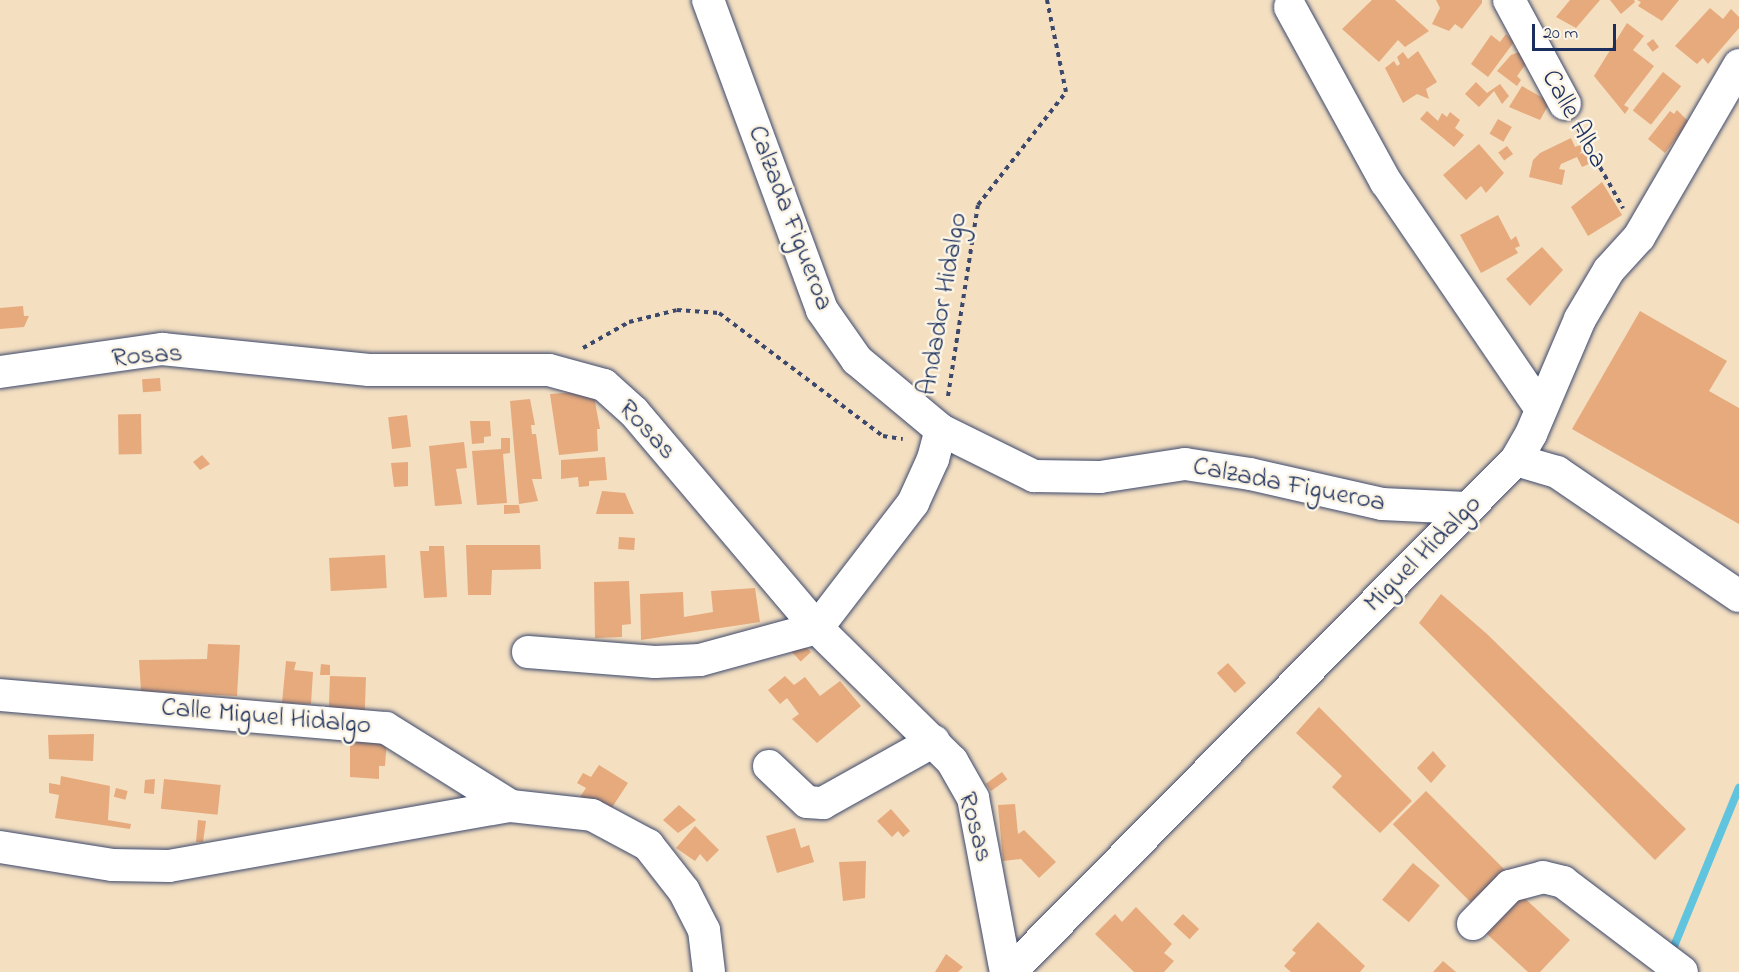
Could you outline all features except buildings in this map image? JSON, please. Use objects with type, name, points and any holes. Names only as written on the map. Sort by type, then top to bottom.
[{"type":"street","name":"Calzada Figueroa","points":[[708,0],[822,310],[857,360],[941,430],[1034,476],[1100,477],[1185,464],[1250,474],[1382,504],[1466,508]]},
{"type":"street","name":"Calle Alba","points":[[1509,0],[1565,104]]},
{"type":"street","points":[[1290,2],[1386,182],[1540,408]]},
{"type":"street","name":"Miguel Hidalgo","points":[[1008,972],[1516,460],[1580,320],[1608,270],[1639,237],[1739,65]]},
{"type":"street","name":"Rosas","points":[[0,372],[162,350],[369,370],[549,370],[604,386],[633,411],[817,628],[952,761],[973,798],[1008,972]]},
{"type":"street","points":[[528,652],[655,662],[700,660],[817,628],[913,503],[933,459],[941,430]]},
{"type":"street","points":[[1516,460],[1557,472],[1739,596]]},
{"type":"street","name":"Calle Miguel Hidalgo","points":[[0,695],[386,728],[511,806]]},
{"type":"street","points":[[769,766],[807,802],[823,803],[934,741]]},
{"type":"street","name":"Calle Miguel Hidalgo","points":[[0,847],[112,866],[169,866],[511,806],[592,815],[648,845],[684,891],[704,930],[709,972]]},
{"type":"street","points":[[1473,924],[1510,886],[1543,878],[1563,882],[1674,966]]},
{"type":"path","name":"Andador Hidalgo","points":[[941,430],[959,342],[978,206],[1066,92],[1047,0]]},
{"type":"path","name":"Calle Alba","points":[[1565,104],[1639,237]]},
{"type":"path","points":[[549,370],[629,322],[677,310],[719,313],[882,436],[911,440],[941,430]]},
{"type":"waterway","points":[[1670,956],[1739,788]]}]
